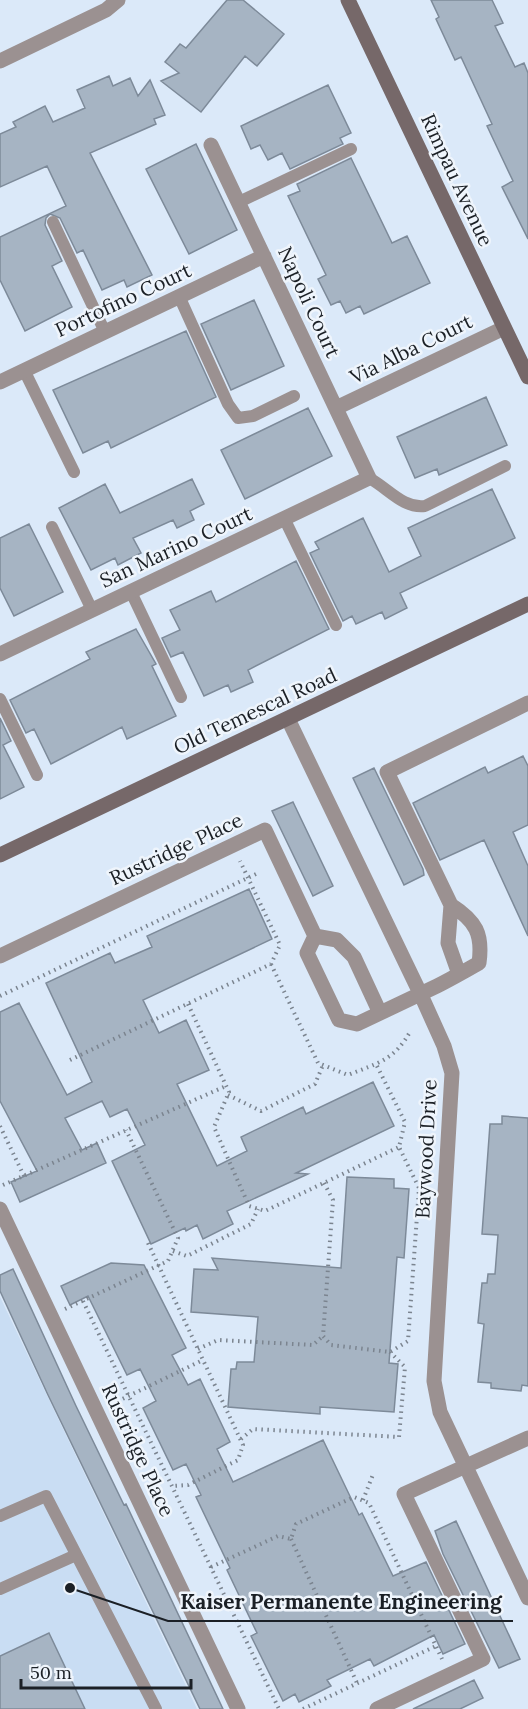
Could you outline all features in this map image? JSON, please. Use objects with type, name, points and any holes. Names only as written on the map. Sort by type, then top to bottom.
[{"type":"street","points":[[0,61],[106,10],[118,0]]},
{"type":"street","name":"Rimpau Avenue","points":[[348,0],[528,377]]},
{"type":"street","name":"Napoli Court","points":[[211,145],[369,478]]},
{"type":"street","name":"Portofino Court","points":[[0,381],[264,256]]},
{"type":"street","name":"Via Alba Court","points":[[336,408],[504,328]]},
{"type":"street","name":"San Marino Court","points":[[0,654],[369,478]]},
{"type":"street","name":"Old Temescal Road","points":[[0,855],[528,604]]},
{"type":"street","points":[[459,975],[448,943],[451,905],[387,772],[528,703]]},
{"type":"street","name":"Baywood Drive","points":[[288,719],[421,995],[444,1046],[452,1073],[434,1381],[440,1412],[528,1598]]},
{"type":"street","name":"Rustridge Place","points":[[0,956],[265,830],[315,936]]},
{"type":"street","points":[[380,1013],[354,957],[338,940],[315,936],[307,953],[339,1020],[357,1024],[421,995],[480,963],[483,940],[467,915],[451,905]]},
{"type":"street","name":"Rustridge Place","points":[[0,1209],[238,1709]]},
{"type":"street","points":[[377,1709],[483,1659],[404,1494],[528,1438]]},
{"type":"lane","points":[[239,202],[351,149]]},
{"type":"lane","points":[[53,222],[105,332]]},
{"type":"lane","points":[[179,296],[228,404],[238,418],[254,416],[294,396]]},
{"type":"lane","points":[[24,370],[74,472]]},
{"type":"lane","points":[[369,478],[404,503],[416,507],[425,506],[505,466]]},
{"type":"lane","points":[[284,518],[336,625]]},
{"type":"lane","points":[[52,527],[92,610]]},
{"type":"lane","points":[[131,592],[181,697]]},
{"type":"lane","points":[[0,699],[37,775]]},
{"type":"lane","points":[[0,1516],[46,1496],[156,1709]]},
{"type":"lane","points":[[0,1589],[76,1555]]},
{"type":"path","points":[[70,1060],[271,964],[280,945],[238,857]]},
{"type":"path","points":[[0,996],[256,874]]},
{"type":"path","points":[[271,964],[318,1063],[348,1075],[376,1064],[397,1052],[411,1030]]},
{"type":"path","points":[[188,1004],[226,1086],[228,1095],[214,1127],[249,1206],[265,1212],[399,1147]]},
{"type":"path","points":[[323,1336],[331,1345],[390,1352],[408,1341],[419,1188],[399,1147],[405,1122],[376,1064]]},
{"type":"path","points":[[228,1095],[261,1111],[315,1084],[323,1065]]},
{"type":"path","points":[[3,1185],[226,1086]]},
{"type":"path","points":[[0,1126],[24,1176]]},
{"type":"path","points":[[62,1311],[168,1261],[178,1238],[126,1130]]},
{"type":"path","points":[[198,1349],[218,1340],[313,1345],[323,1336],[333,1200],[324,1183]]},
{"type":"path","points":[[172,1251],[187,1256],[251,1224],[258,1209]]},
{"type":"path","points":[[148,1243],[243,1445],[238,1460],[188,1485],[172,1486]]},
{"type":"path","points":[[83,1301],[279,1709]]},
{"type":"path","points":[[241,1439],[253,1429],[399,1437],[405,1367],[390,1352]]},
{"type":"path","points":[[108,1406],[203,1360]]},
{"type":"path","points":[[363,1500],[374,1473]]},
{"type":"path","points":[[357,1683],[291,1539],[296,1524],[354,1497],[369,1503],[445,1665]]},
{"type":"path","points":[[211,1568],[278,1536],[291,1539]]},
{"type":"path","points":[[303,1709],[436,1646]]},
{"type":"shaded area","points":[[0,1297],[66,1435],[197,1709],[0,1709]]},
{"type":"building","points":[[227,0],[243,0],[284,34],[257,66],[245,56],[201,112],[161,81],[179,73],[165,62],[180,44],[186,48]]},
{"type":"building","points":[[431,0],[492,0],[503,23],[495,26],[515,67],[524,63],[528,73],[528,239],[502,187],[513,181],[487,126],[492,124],[461,57],[455,60],[436,19],[439,17]]},
{"type":"building","points":[[109,76],[113,86],[130,78],[138,96],[150,80],[165,115],[154,119],[156,124],[90,153],[152,275],[127,287],[124,280],[102,290],[83,250],[77,253],[60,218],[50,214],[46,218],[45,225],[62,261],[52,266],[72,307],[25,331],[0,280],[0,237],[66,206],[47,166],[0,187],[0,134],[16,127],[13,122],[45,106],[53,122],[85,108],[77,90]]},
{"type":"building","points":[[328,85],[351,133],[340,138],[343,144],[290,169],[282,153],[268,160],[260,145],[251,149],[241,126]]},
{"type":"building","points":[[196,144],[237,230],[189,254],[146,169]]},
{"type":"building","points":[[351,158],[392,243],[407,236],[430,283],[364,314],[360,306],[346,313],[340,301],[331,305],[318,279],[326,275],[288,196],[300,191],[297,184]]},
{"type":"building","points":[[254,300],[284,366],[231,390],[201,324]]},
{"type":"building","points":[[186,331],[216,397],[111,448],[108,441],[83,453],[53,390]]},
{"type":"building","points":[[486,397],[507,445],[439,475],[437,469],[415,478],[397,437]]},
{"type":"building","points":[[308,408],[332,456],[245,499],[221,450]]},
{"type":"building","points":[[192,479],[204,504],[190,511],[194,520],[177,528],[173,520],[133,538],[141,553],[118,565],[115,558],[91,570],[59,508],[105,484],[120,513]]},
{"type":"building","points":[[492,489],[515,538],[400,593],[407,608],[385,619],[382,612],[356,624],[352,616],[343,621],[310,553],[319,549],[315,542],[363,518],[389,572],[421,556],[408,528]]},
{"type":"building","points":[[29,524],[63,592],[14,616],[0,588],[0,538]]},
{"type":"building","points":[[296,561],[329,629],[248,670],[253,682],[231,692],[228,685],[204,696],[183,652],[171,657],[162,638],[180,630],[170,610],[211,591],[216,602]]},
{"type":"building","points":[[136,629],[156,664],[152,666],[176,716],[127,739],[122,727],[51,764],[34,729],[26,733],[10,700],[90,659],[86,652]]},
{"type":"building","points":[[0,718],[11,741],[3,745],[24,787],[0,799]]},
{"type":"building","points":[[523,756],[528,766],[528,825],[513,832],[528,866],[528,936],[484,840],[440,860],[413,803],[485,767],[488,773]]},
{"type":"building","points":[[374,768],[423,869],[424,875],[404,885],[353,778]]},
{"type":"building","points":[[293,802],[333,886],[313,896],[272,811]]},
{"type":"building","points":[[249,889],[272,939],[143,1000],[159,1033],[186,1020],[209,1070],[177,1084],[217,1166],[247,1151],[241,1137],[303,1107],[306,1114],[373,1082],[394,1126],[296,1173],[308,1174],[227,1211],[233,1224],[203,1239],[197,1225],[186,1231],[185,1228],[151,1244],[112,1161],[145,1145],[127,1109],[110,1117],[102,1101],[65,1118],[82,1150],[97,1143],[106,1163],[20,1202],[11,1182],[37,1171],[0,1101],[0,1012],[19,1003],[67,1095],[92,1082],[46,983],[110,953],[115,963],[152,947],[147,936]]},
{"type":"building","points":[[502,1116],[528,1118],[528,1386],[522,1385],[521,1391],[491,1388],[491,1383],[478,1382],[484,1324],[478,1323],[482,1283],[487,1283],[488,1274],[495,1274],[498,1235],[482,1234],[490,1124],[502,1124]]},
{"type":"building","points":[[347,1177],[394,1179],[394,1188],[409,1189],[404,1258],[397,1257],[389,1363],[398,1364],[394,1412],[320,1407],[320,1414],[228,1407],[231,1369],[236,1369],[237,1362],[254,1362],[258,1317],[191,1312],[194,1269],[218,1270],[212,1258],[341,1268]]},
{"type":"building","points":[[111,1263],[144,1265],[186,1348],[172,1355],[188,1385],[200,1379],[230,1442],[217,1449],[233,1482],[323,1440],[359,1515],[362,1513],[393,1576],[426,1562],[465,1644],[443,1654],[434,1635],[374,1666],[370,1659],[327,1680],[331,1686],[299,1702],[295,1694],[283,1701],[251,1636],[257,1633],[227,1570],[230,1568],[196,1497],[201,1495],[186,1464],[173,1470],[143,1408],[156,1401],[140,1369],[127,1375],[88,1296],[70,1305],[61,1286]]},
{"type":"building","points":[[13,1269],[76,1406],[124,1505],[126,1504],[223,1709],[200,1709],[48,1395],[0,1291],[0,1275]]},
{"type":"building","points":[[456,1521],[520,1659],[499,1668],[443,1554],[435,1531]]},
{"type":"building","points":[[49,1633],[85,1709],[0,1709],[0,1656]]},
{"type":"building","points":[[474,1680],[483,1698],[460,1709],[413,1709]]},
{"type":"place","name":"Kaiser Permanente Engineering","points":[[70,1588]]}]
